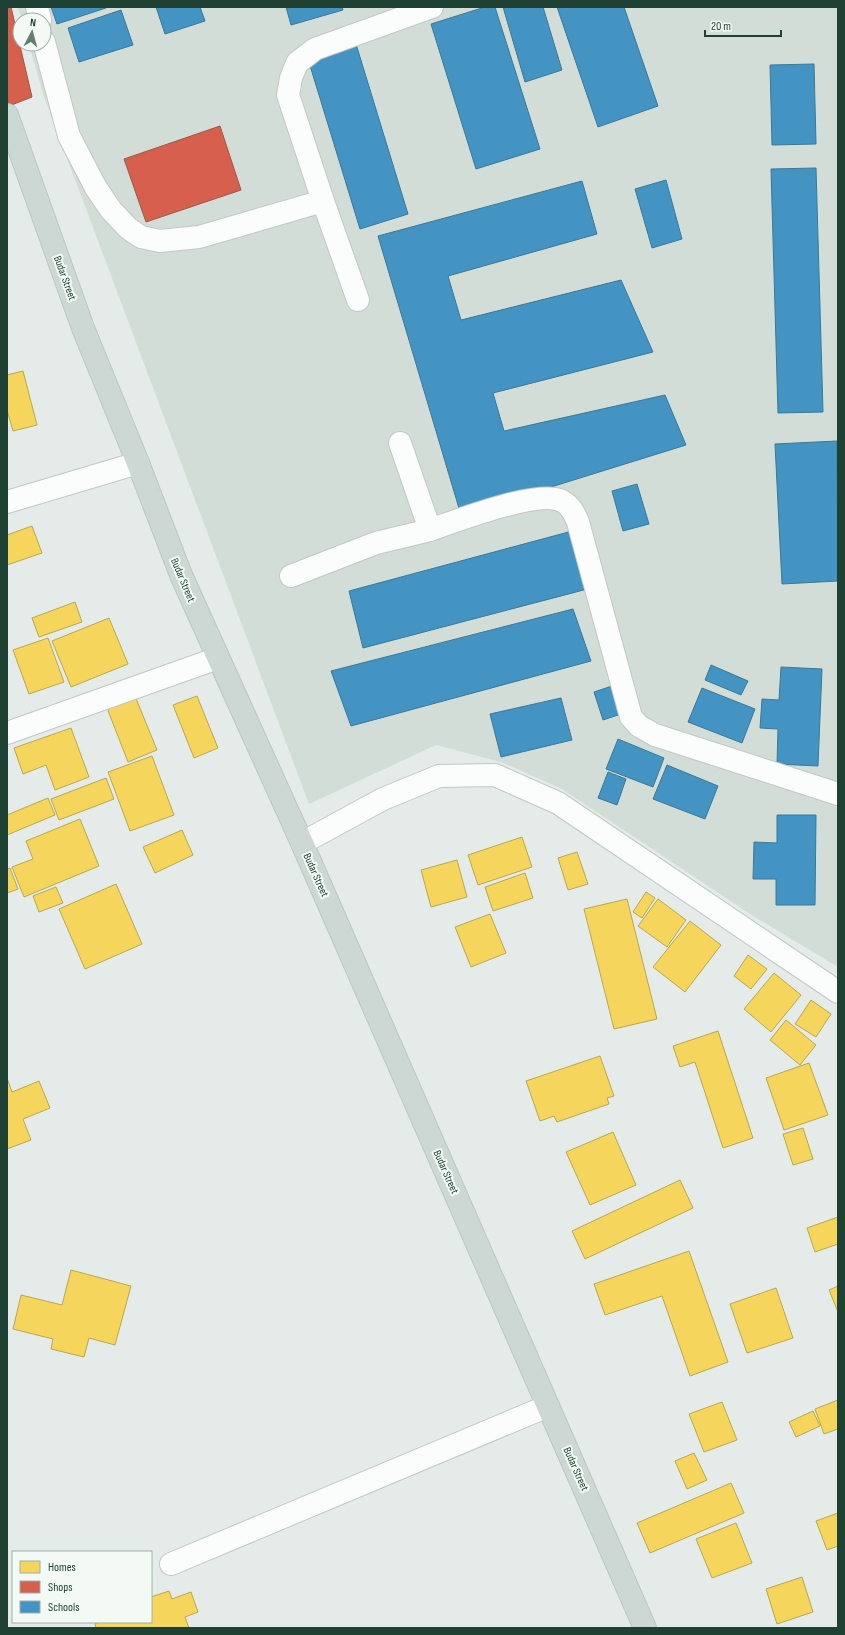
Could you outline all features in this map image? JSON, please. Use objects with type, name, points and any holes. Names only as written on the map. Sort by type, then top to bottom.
[{"type":"main road","name":"Budar Street","points":[[7,115],[83,328],[138,463],[181,575],[302,843],[645,1628]]},
{"type":"street","points":[[358,300],[288,95],[291,78],[297,63],[315,49],[432,7]]},
{"type":"street","points":[[47,52],[69,136],[96,188],[111,210],[128,228],[141,237],[160,241],[199,237],[323,201]]},
{"type":"street","points":[[400,443],[430,530]]},
{"type":"street","points":[[7,502],[138,463]]},
{"type":"street","points":[[292,576],[376,543],[430,530],[492,510],[532,500],[548,498],[561,500],[573,509],[578,522],[631,716],[639,726],[655,735],[838,794]]},
{"type":"street","points":[[7,733],[218,658]]},
{"type":"street","points":[[302,843],[383,799],[439,776],[495,775],[558,803],[838,992]]},
{"type":"street","points":[[171,1564],[548,1406]]},
{"type":"shaded area","points":[[18,7],[838,7],[838,967],[750,914],[562,789],[501,762],[436,745],[309,804],[43,94],[31,52],[52,52],[52,12],[20,12]]},
{"type":"building: Homes","points":[[23,371],[37,425],[13,431],[7,410],[7,375]]},
{"type":"building: Homes","points":[[32,526],[42,553],[7,565],[7,535]]},
{"type":"building: Homes","points":[[75,602],[82,622],[39,637],[32,618]]},
{"type":"building: Homes","points":[[109,618],[128,664],[71,687],[52,641]]},
{"type":"building: Homes","points":[[48,638],[64,682],[29,694],[13,650]]},
{"type":"building: Homes","points":[[135,696],[157,750],[128,762],[107,708]]},
{"type":"building: Homes","points":[[197,696],[218,748],[194,758],[173,705]]},
{"type":"building: Homes","points":[[71,728],[89,777],[55,790],[46,765],[23,774],[14,748]]},
{"type":"building: Homes","points":[[152,756],[174,815],[130,831],[108,772]]},
{"type":"building: Homes","points":[[106,778],[114,799],[59,820],[51,799]]},
{"type":"building: Homes","points":[[48,798],[55,815],[7,835],[7,815]]},
{"type":"building: Homes","points":[[80,819],[99,866],[24,897],[12,867],[33,859],[26,841]]},
{"type":"building: Homes","points":[[182,830],[193,855],[155,873],[143,847]]},
{"type":"building: Homes","points":[[522,837],[532,867],[478,885],[468,855]]},
{"type":"building: Homes","points":[[577,852],[588,884],[568,890],[558,858]]},
{"type":"building: Homes","points":[[457,860],[467,897],[431,907],[421,870]]},
{"type":"building: Homes","points":[[10,868],[18,889],[7,893],[7,869]]},
{"type":"building: Homes","points":[[525,873],[533,898],[493,911],[485,887]]},
{"type":"building: Homes","points":[[116,884],[142,944],[85,969],[59,909]]},
{"type":"building: Homes","points":[[56,887],[63,903],[39,912],[33,896]]},
{"type":"building: Homes","points":[[646,892],[655,898],[642,918],[633,912]]},
{"type":"building: Homes","points":[[627,899],[657,1019],[614,1029],[584,909]]},
{"type":"building: Homes","points":[[658,899],[686,920],[667,947],[638,926]]},
{"type":"building: Homes","points":[[490,914],[506,953],[471,967],[455,927]]},
{"type":"building: Homes","points":[[690,921],[721,945],[685,992],[653,967]]},
{"type":"building: Homes","points":[[748,955],[767,969],[751,989],[734,976]]},
{"type":"building: Homes","points":[[774,973],[801,995],[771,1032],[744,1009]]},
{"type":"building: Homes","points":[[811,1000],[831,1014],[816,1037],[795,1024]]},
{"type":"building: Homes","points":[[786,1020],[816,1045],[800,1065],[770,1040]]},
{"type":"building: Homes","points":[[718,1031],[753,1138],[723,1148],[695,1062],[680,1067],[673,1046]]},
{"type":"building: Homes","points":[[600,1056],[614,1096],[607,1098],[609,1104],[557,1122],[554,1116],[540,1121],[526,1081]]},
{"type":"building: Homes","points":[[809,1063],[828,1115],[784,1130],[766,1078]]},
{"type":"building: Homes","points":[[7,1078],[12,1092],[39,1081],[50,1108],[23,1119],[31,1140],[7,1149]]},
{"type":"building: Homes","points":[[803,1128],[813,1159],[793,1165],[783,1134]]},
{"type":"building: Homes","points":[[613,1132],[636,1185],[590,1205],[566,1152]]},
{"type":"building: Homes","points":[[680,1180],[693,1208],[585,1259],[572,1231]]},
{"type":"building: Homes","points":[[838,1217],[838,1244],[815,1252],[807,1228]]},
{"type":"building: Homes","points":[[689,1251],[728,1362],[690,1376],[662,1296],[605,1315],[594,1284]]},
{"type":"building: Homes","points":[[71,1270],[131,1286],[115,1345],[89,1338],[84,1357],[51,1349],[53,1339],[13,1329],[21,1295],[62,1305]]},
{"type":"building: Homes","points":[[838,1286],[838,1312],[829,1290]]},
{"type":"building: Homes","points":[[776,1288],[793,1338],[747,1353],[730,1304]]},
{"type":"building: Homes","points":[[838,1400],[838,1429],[824,1434],[815,1409]]},
{"type":"building: Homes","points":[[722,1402],[737,1440],[704,1452],[689,1414]]},
{"type":"building: Homes","points":[[813,1411],[820,1426],[796,1437],[789,1422]]},
{"type":"building: Homes","points":[[694,1453],[707,1480],[687,1489],[675,1461]]},
{"type":"building: Homes","points":[[731,1483],[744,1513],[650,1553],[637,1523]]},
{"type":"building: Homes","points":[[838,1513],[838,1546],[827,1550],[816,1521]]},
{"type":"building: Homes","points":[[736,1523],[752,1563],[712,1578],[696,1539]]},
{"type":"building: Homes","points":[[802,1577],[813,1612],[777,1624],[766,1589]]},
{"type":"building: Homes","points":[[169,1591],[172,1599],[191,1592],[198,1612],[185,1617],[189,1628],[96,1628],[95,1624],[97,1623],[152,1623],[152,1597]]},
{"type":"building: Shops","points":[[7,7],[11,7],[12,52],[22,52],[32,97],[9,106],[7,99]]},
{"type":"building: Shops","points":[[220,126],[241,190],[146,222],[124,159]]},
{"type":"building: Schools","points":[[51,7],[106,7],[106,8],[57,24]]},
{"type":"building: Schools","points":[[156,7],[200,7],[205,21],[165,34]]},
{"type":"building: Schools","points":[[286,7],[342,7],[343,10],[291,25]]},
{"type":"building: Schools","points":[[485,7],[495,7],[540,149],[476,169],[431,24]]},
{"type":"building: Schools","points":[[503,7],[543,7],[562,70],[525,82]]},
{"type":"building: Schools","points":[[557,7],[624,7],[658,106],[598,127]]},
{"type":"building: Schools","points":[[121,10],[133,45],[79,62],[68,28]]},
{"type":"building: Schools","points":[[356,44],[408,214],[360,229],[308,59]]},
{"type":"building: Schools","points":[[814,64],[816,144],[772,145],[770,65]]},
{"type":"building: Schools","points":[[816,168],[823,412],[778,413],[771,169]]},
{"type":"building: Schools","points":[[666,180],[682,239],[652,248],[635,189]]},
{"type":"building: Schools","points":[[582,181],[597,234],[448,276],[461,320],[621,280],[653,352],[493,393],[504,431],[665,395],[686,445],[461,515],[378,236]]},
{"type":"building: Schools","points":[[837,441],[838,581],[782,584],[775,444]]},
{"type":"building: Schools","points":[[637,484],[649,524],[623,531],[612,491]]},
{"type":"building: Schools","points":[[576,530],[595,587],[363,648],[349,591]]},
{"type":"building: Schools","points":[[573,609],[591,661],[351,726],[331,671]]},
{"type":"building: Schools","points":[[711,665],[748,681],[741,695],[705,680]]},
{"type":"building: Schools","points":[[781,667],[822,669],[818,766],[777,764],[778,729],[760,728],[762,699],[779,700]]},
{"type":"building: Schools","points":[[618,684],[627,712],[603,720],[594,692]]},
{"type":"building: Schools","points":[[702,688],[755,709],[742,743],[688,722]]},
{"type":"building: Schools","points":[[561,698],[572,740],[501,757],[490,714]]},
{"type":"building: Schools","points":[[618,739],[664,758],[653,787],[606,769]]},
{"type":"building: Schools","points":[[667,765],[718,786],[705,819],[653,799]]},
{"type":"building: Schools","points":[[608,772],[626,779],[617,805],[598,798]]},
{"type":"building: Schools","points":[[777,815],[816,815],[815,905],[776,905],[776,879],[753,879],[754,842],[777,843]]}]
